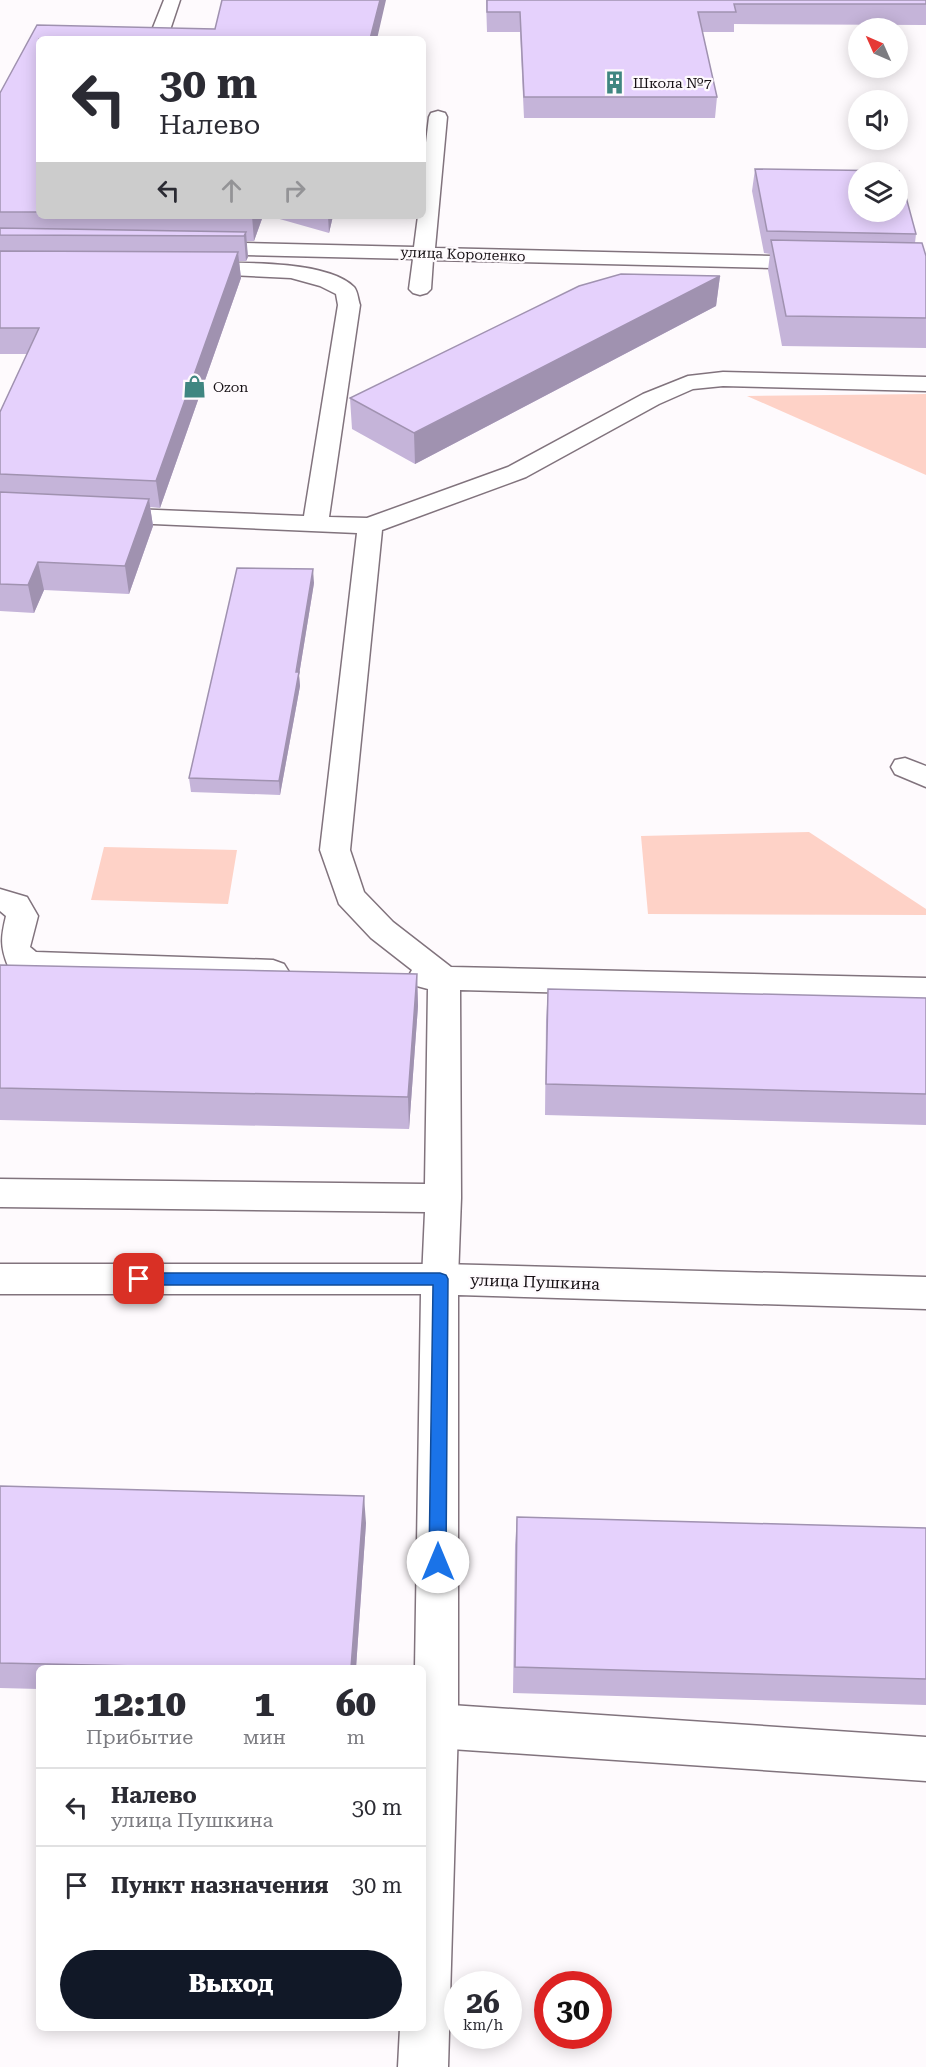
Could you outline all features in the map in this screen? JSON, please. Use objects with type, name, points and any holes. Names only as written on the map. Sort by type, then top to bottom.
[{"type":"street","points":[[161,30],[172,0]]},
{"type":"street","points":[[426,197],[438,117]]},
{"type":"street","points":[[420,289],[425,219]]},
{"type":"street","name":"улица Короленко","points":[[315,524],[349,305],[346,291],[324,278],[293,270],[176,259],[423,252],[483,256],[830,263]]},
{"type":"street","points":[[82,514],[370,526],[517,472],[651,399],[688,383],[723,378],[926,384]]},
{"type":"street","points":[[370,526],[355,648],[335,850],[350,896],[382,930],[444,978]]},
{"type":"street","points":[[0,900],[16,905],[22,916],[14,947],[19,958],[35,963],[304,973]]},
{"type":"street","points":[[398,976],[926,990]]},
{"type":"street","points":[[426,1988],[436,1726],[444,978]]},
{"type":"street","points":[[0,1193],[443,1198]]},
{"type":"street","name":"улица Пушкина","points":[[0,1279],[440,1279],[926,1293]]},
{"type":"street","points":[[436,1726],[926,1759]]},
{"type":"street","points":[[423,2067],[424,2031]]},
{"type":"shaded area","points":[[926,394],[926,475],[747,396]]},
{"type":"shaded area","points":[[809,832],[926,909],[926,915],[648,914],[641,836]]},
{"type":"shaded area","points":[[104,847],[237,850],[228,904],[91,900]]},
{"type":"building","points":[[222,0],[380,0],[371,36],[36,36],[36,212],[0,212],[0,93],[37,25],[215,29]]},
{"type":"building","name":"Школа №7","points":[[487,0],[926,0],[926,4],[734,4],[736,12],[698,12],[717,97],[524,97],[520,12],[487,12]]},
{"type":"building","points":[[755,169],[848,170],[848,222],[908,222],[908,204],[916,234],[767,231]]},
{"type":"building","points":[[0,228],[246,232],[244,236],[0,235]]},
{"type":"building","points":[[771,240],[922,243],[926,256],[926,318],[786,316]]},
{"type":"building","points":[[0,251],[238,252],[156,481],[0,474],[0,412],[39,328],[0,328]]},
{"type":"building","points":[[621,274],[720,276],[414,433],[350,398],[579,286]]},
{"type":"building","points":[[0,492],[149,499],[125,566],[38,562],[28,585],[0,584]]},
{"type":"building","points":[[237,568],[313,569],[296,672],[299,672],[279,781],[189,778]]},
{"type":"building","points":[[0,965],[417,974],[408,1097],[0,1088]]},
{"type":"building","points":[[548,989],[926,998],[926,1094],[546,1084]]},
{"type":"building","points":[[0,1486],[364,1496],[351,1665],[0,1663]]},
{"type":"building","points":[[517,1517],[926,1528],[926,1679],[515,1667]]},
{"type":"place","name":"Школа №7","points":[[615,83]]},
{"type":"place","name":"Ozon","points":[[195,387]]},
{"type":"route","points":[[139,1279],[440,1279],[438,1562]]}]
